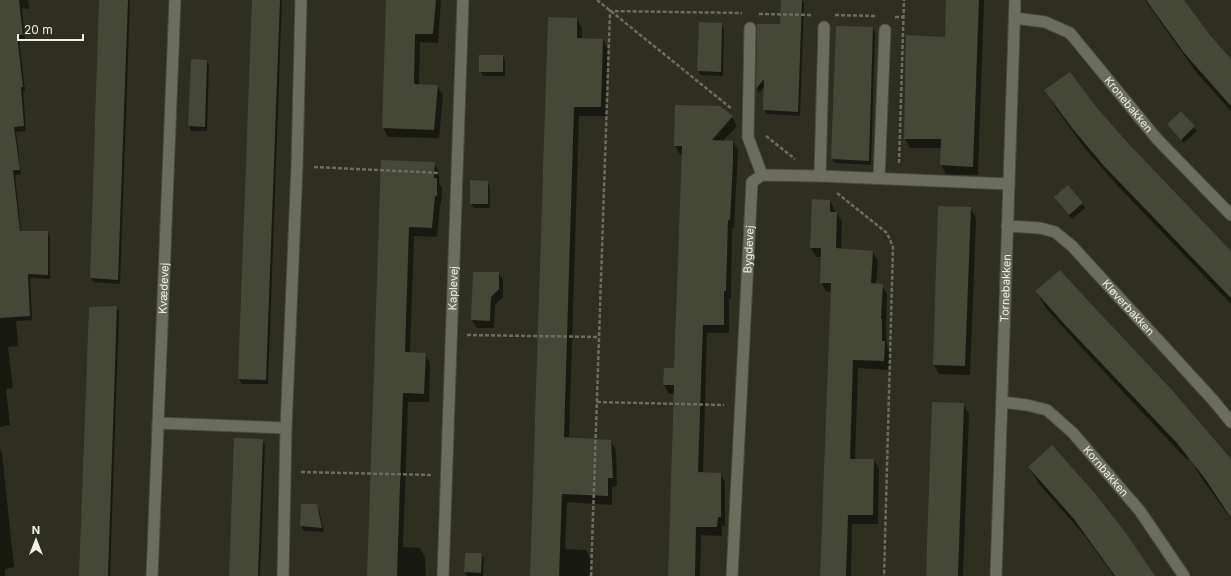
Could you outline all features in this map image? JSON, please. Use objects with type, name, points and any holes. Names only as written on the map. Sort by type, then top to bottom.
[{"type":"street","name":"Kvædevej","points":[[152,576],[175,0]]},
{"type":"street","points":[[283,576],[286,428],[297,166],[301,0]]},
{"type":"street","name":"Kaplevej","points":[[443,576],[463,0]]},
{"type":"street","name":"Tornebakken","points":[[996,576],[1016,0]]},
{"type":"street","name":"Kronebakken","points":[[1015,18],[1046,22],[1070,33],[1157,139],[1231,215]]},
{"type":"street","points":[[818,176],[824,27]]},
{"type":"street","points":[[750,28],[748,138],[762,175],[879,178],[1009,184]]},
{"type":"street","points":[[879,178],[885,30]]},
{"type":"street","name":"Bygdevej","points":[[732,576],[752,182],[762,175]]},
{"type":"street","name":"Kløverbakken","points":[[1007,226],[1040,228],[1055,232],[1072,246],[1213,400],[1231,422]]},
{"type":"street","name":"Kornbakken","points":[[1002,402],[1027,404],[1047,410],[1073,433],[1140,511],[1184,576]]},
{"type":"street","points":[[158,423],[286,428]]},
{"type":"path","points":[[597,0],[748,122],[818,176],[887,233],[893,247],[884,576]]},
{"type":"path","points":[[898,179],[904,0]]},
{"type":"path","points":[[610,11],[745,13]]},
{"type":"path","points":[[591,576],[610,11]]},
{"type":"path","points":[[753,14],[817,15]]},
{"type":"path","points":[[832,15],[880,16]]},
{"type":"path","points":[[888,16],[904,17]]},
{"type":"path","points":[[297,166],[457,174]]},
{"type":"path","points":[[451,334],[599,337]]},
{"type":"path","points":[[597,402],[741,405]]},
{"type":"path","points":[[285,471],[446,476]]},
{"type":"building","points":[[0,0],[19,0],[23,35],[17,35],[23,87],[21,87],[24,126],[14,127],[20,170],[13,170],[20,231],[48,231],[48,275],[28,274],[30,316],[0,318]]},
{"type":"building","points":[[99,0],[128,0],[118,280],[90,278]]},
{"type":"building","points":[[252,0],[280,0],[266,380],[238,379]]},
{"type":"building","points":[[386,0],[436,0],[433,34],[415,34],[414,84],[438,85],[434,130],[382,128]]},
{"type":"building","points":[[781,0],[802,0],[798,112],[763,110],[764,79],[756,89],[757,24],[780,24]]},
{"type":"building","points":[[946,0],[979,0],[973,167],[940,165],[941,139],[904,139],[906,35],[945,37]]},
{"type":"building","points":[[1146,0],[1184,0],[1209,34],[1231,59],[1231,106],[1185,54]]},
{"type":"building","points":[[548,17],[577,18],[577,38],[603,39],[601,107],[574,107],[564,437],[611,440],[613,478],[608,478],[608,496],[562,494],[559,576],[530,576]]},
{"type":"building","points":[[699,22],[722,23],[721,72],[697,71]]},
{"type":"building","points":[[836,26],[873,27],[869,161],[831,159]]},
{"type":"building","points":[[479,55],[503,55],[503,72],[479,72]]},
{"type":"building","points":[[191,59],[207,60],[205,127],[188,126]]},
{"type":"building","points":[[1070,72],[1097,108],[1127,142],[1231,251],[1231,298],[1104,166],[1072,128],[1044,90]]},
{"type":"building","points":[[675,105],[720,106],[733,116],[712,140],[733,141],[733,162],[730,220],[728,220],[726,291],[724,291],[724,325],[703,325],[698,472],[721,473],[721,517],[718,517],[717,527],[696,527],[695,576],[668,576],[674,385],[663,385],[664,368],[674,368],[682,146],[674,146]]},
{"type":"building","points":[[1181,111],[1195,126],[1181,140],[1167,124]]},
{"type":"building","points":[[381,160],[435,162],[434,178],[437,178],[437,196],[435,196],[432,228],[409,227],[405,352],[426,353],[424,394],[403,393],[397,576],[367,576]]},
{"type":"building","points":[[470,180],[488,181],[488,204],[470,204]]},
{"type":"building","points":[[1068,185],[1083,203],[1069,215],[1054,197]]},
{"type":"building","points":[[812,199],[830,200],[830,212],[837,212],[836,248],[873,251],[871,283],[883,284],[881,319],[882,341],[885,341],[884,361],[853,360],[850,459],[874,459],[873,515],[848,515],[846,576],[820,576],[831,283],[820,283],[821,248],[810,248]]},
{"type":"building","points":[[938,206],[971,207],[965,366],[933,365]]},
{"type":"building","points":[[1060,270],[1171,389],[1231,459],[1231,518],[1206,480],[1177,443],[1035,291]]},
{"type":"building","points":[[473,272],[499,272],[499,289],[491,297],[490,321],[471,320]]},
{"type":"building","points":[[117,306],[108,576],[79,576],[89,307]]},
{"type":"building","points":[[932,402],[964,403],[958,576],[926,576]]},
{"type":"building","points":[[234,438],[263,439],[258,576],[229,576]]},
{"type":"building","points":[[1052,445],[1097,496],[1128,536],[1155,576],[1115,576],[1074,519],[1028,467]]},
{"type":"building","points":[[301,504],[317,504],[322,528],[300,526]]},
{"type":"building","points":[[465,553],[482,553],[481,573],[464,572]]}]
